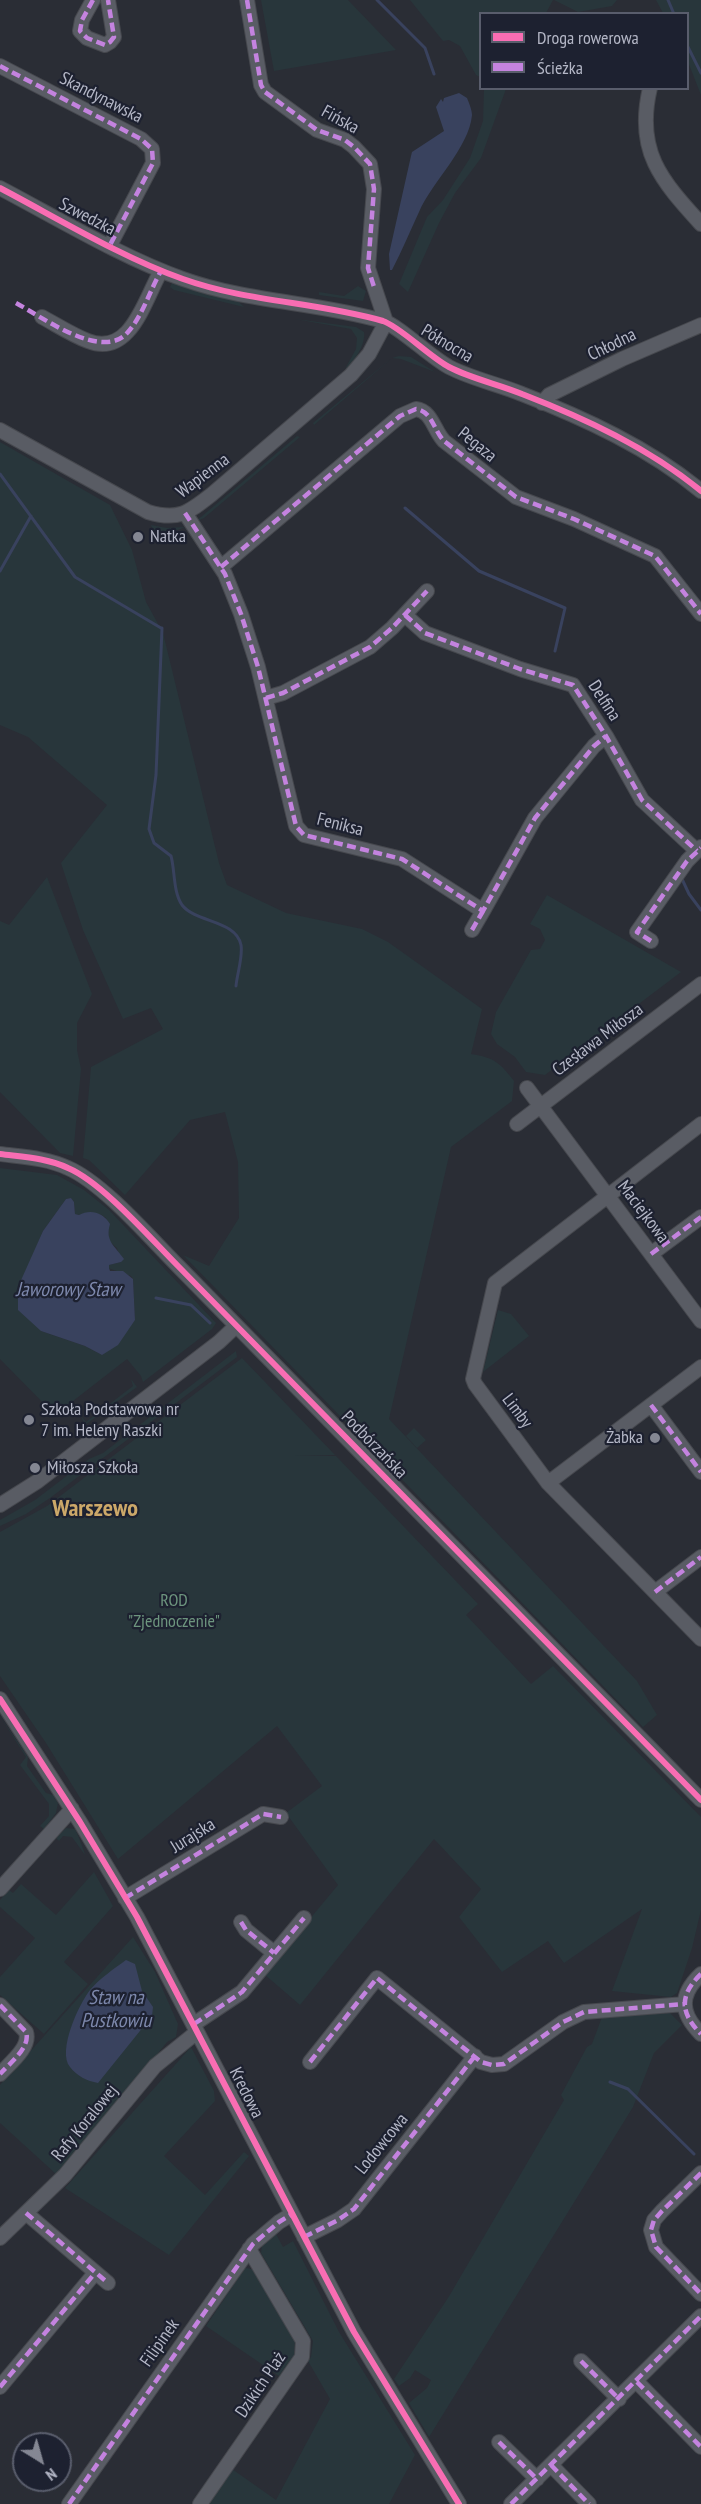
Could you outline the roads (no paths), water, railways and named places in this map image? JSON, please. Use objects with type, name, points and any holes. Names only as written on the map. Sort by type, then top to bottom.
[{"type":"street","points":[[93,0],[82,20],[80,31],[87,38],[105,45],[114,37],[108,0]]},
{"type":"street","name":"Fińska","points":[[247,0],[261,85],[265,92],[317,130],[345,140],[370,164],[374,189],[368,268],[386,322]]},
{"type":"street","name":"Skandynawska","points":[[0,66],[141,139],[152,149],[153,163],[110,245]]},
{"type":"street","points":[[650,90],[644,123],[651,158],[669,188],[701,224]]},
{"type":"street","name":"Szwedzka","points":[[0,188],[161,271]]},
{"type":"street","points":[[42,317],[87,341],[102,344],[114,342],[124,336],[132,326],[161,271]]},
{"type":"street","name":"Północna","points":[[161,271],[217,289],[327,308],[386,322],[447,366],[542,403],[630,443],[701,490]]},
{"type":"street","name":"Wapienna","points":[[0,430],[148,512],[166,516],[185,513],[250,462],[347,380],[369,354],[386,322]]},
{"type":"street","name":"Chłodna","points":[[542,403],[549,395],[622,359],[701,325]]},
{"type":"street","name":"Pegaza","points":[[221,567],[400,416],[416,409],[429,416],[435,432],[444,441],[511,494],[574,519],[655,556],[701,614]]},
{"type":"street","name":"Feniksa","points":[[185,513],[221,567],[243,620],[266,698],[296,826],[301,833],[309,837],[402,859],[483,911]]},
{"type":"street","points":[[266,698],[283,693],[363,651],[385,635],[427,591]]},
{"type":"street","name":"Delfina","points":[[405,615],[425,633],[520,669],[573,685],[606,736],[642,800],[699,849]]},
{"type":"street","points":[[472,930],[535,818],[594,746],[606,736]]},
{"type":"street","points":[[651,941],[637,932],[687,861],[699,849]]},
{"type":"street","name":"Czesława Miłosza","points":[[517,1124],[701,984]]},
{"type":"street","name":"Maciejkowa","points":[[527,1088],[701,1321]]},
{"type":"street","name":"Limby","points":[[701,1124],[495,1282],[473,1379],[548,1483],[701,1639]]},
{"type":"street","name":"Podbórzańska","points":[[0,1154],[54,1162],[84,1177],[128,1216],[701,1800]]},
{"type":"street","points":[[651,1254],[701,1217]]},
{"type":"street","points":[[0,1505],[38,1481],[219,1342],[236,1326]]},
{"type":"street","points":[[548,1483],[701,1367]]},
{"type":"street","points":[[651,1405],[701,1472]]},
{"type":"street","points":[[655,1592],[701,1557]]},
{"type":"street","name":"Kredowa","points":[[0,1699],[72,1809],[125,1898],[354,2332],[457,2503]]},
{"type":"street","points":[[0,1889],[72,1809]]},
{"type":"street","name":"Jurajska","points":[[125,1898],[263,1814],[281,1817]]},
{"type":"street","points":[[195,2028],[242,1992],[304,1917]]},
{"type":"street","points":[[241,1922],[246,1930],[274,1953]]},
{"type":"street","points":[[701,1974],[689,1988],[685,2004],[688,2019],[701,2034]]},
{"type":"street","points":[[310,2062],[377,1978],[487,2064],[504,2064],[563,2022],[584,2012],[685,2004]]},
{"type":"street","points":[[0,2005],[26,2032],[27,2037],[24,2046],[0,2074]]},
{"type":"street","name":"Rafy Koralowej","points":[[0,2238],[65,2175],[154,2066],[195,2028]]},
{"type":"street","name":"Lodowcowa","points":[[304,2237],[354,2209],[475,2056]]},
{"type":"street","points":[[701,2173],[654,2220],[651,2230],[656,2247],[701,2294]]},
{"type":"street","points":[[26,2213],[108,2283]]},
{"type":"street","name":"Filipinek","points":[[69,2504],[249,2249],[279,2222],[292,2214]]},
{"type":"street","name":"Dzikich Plaż","points":[[200,2504],[302,2357],[304,2349],[303,2341],[249,2249]]},
{"type":"street","points":[[0,2386],[95,2272]]},
{"type":"street","points":[[511,2504],[637,2382],[701,2316]]},
{"type":"street","points":[[581,2361],[619,2399]]},
{"type":"street","points":[[637,2382],[701,2447]]},
{"type":"street","points":[[499,2442],[537,2479]]},
{"type":"street","points":[[551,2465],[590,2504]]},
{"type":"water","points":[[459,93],[467,98],[472,115],[464,140],[425,201],[396,263],[390,270],[389,254],[412,152],[444,131],[436,107],[441,99],[443,102],[444,98]]},
{"type":"water","name":"Jaworowy Staw","points":[[71,1198],[74,1202],[75,1214],[96,1213],[107,1220],[110,1224],[110,1239],[124,1259],[109,1265],[110,1271],[123,1271],[133,1279],[135,1320],[118,1345],[102,1355],[85,1346],[41,1331],[18,1310],[18,1287],[43,1231],[66,1199]]},
{"type":"water","name":"Staw na Pustkowiu","points":[[126,1960],[135,1964],[142,1991],[153,2007],[152,2016],[98,2083],[79,2075],[70,2067],[66,2050],[68,2039],[75,2016],[90,1990]]},
{"type":"waterway","points":[[377,0],[425,48],[434,74]]},
{"type":"waterway","points":[[668,0],[673,12]]},
{"type":"waterway","points":[[689,49],[701,73]]},
{"type":"waterway","points":[[0,474],[75,577],[161,628]]},
{"type":"waterway","points":[[405,508],[479,571],[565,608],[555,651]]},
{"type":"waterway","points":[[0,571],[31,516]]},
{"type":"waterway","points":[[162,628],[156,775],[149,829],[154,843],[171,856],[176,887],[182,905],[188,911],[224,926],[238,937],[241,945],[241,960],[236,986]]},
{"type":"waterway","points":[[682,879],[689,894],[701,910]]},
{"type":"waterway","points":[[156,1298],[191,1305],[210,1323]]},
{"type":"waterway","points":[[610,2082],[628,2089],[694,2154]]},
{"type":"place","name":"Natka","points":[[138,537]]},
{"type":"place","name":"Szkoła Podstawowa nr 7 im. Heleny Raszki","points":[[29,1420]]},
{"type":"place","name":"Żabka","points":[[655,1438]]},
{"type":"place","name":"Miłosza Szkoła","points":[[35,1468]]},
{"type":"district","name":"Warszewo","points":[[95,1509]]},
{"type":"park label","name":"ROD \"Zjednoczenie\"","points":[[174,1611]]}]
